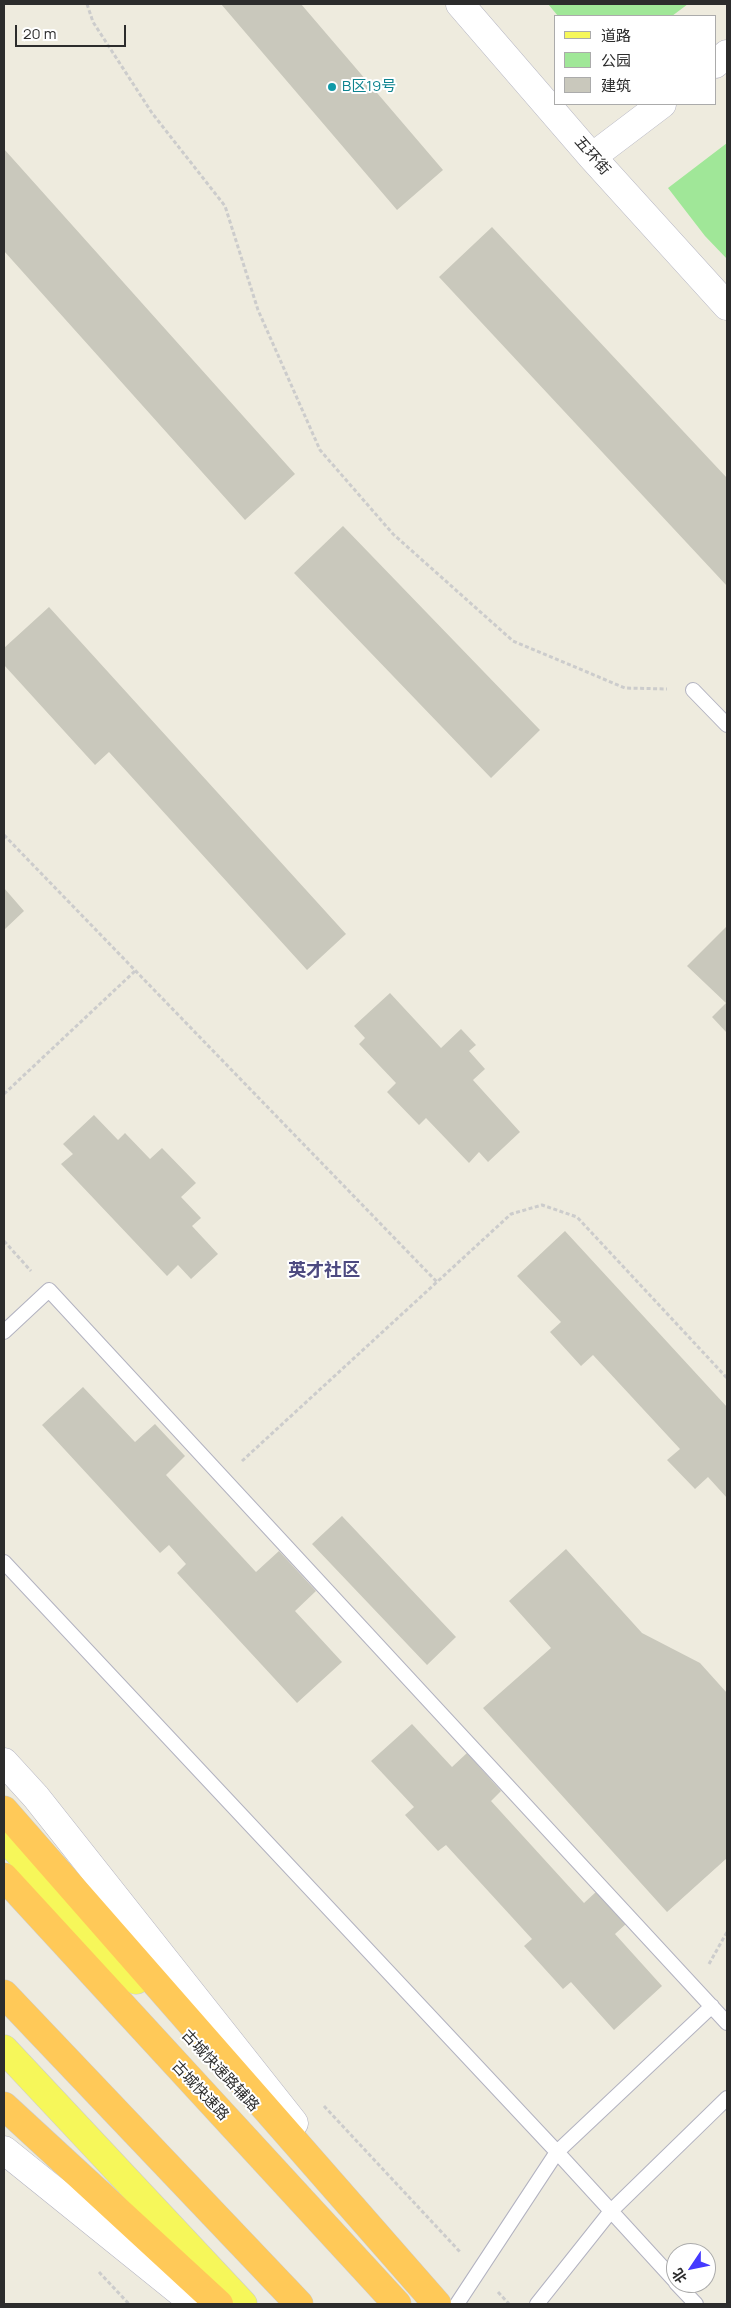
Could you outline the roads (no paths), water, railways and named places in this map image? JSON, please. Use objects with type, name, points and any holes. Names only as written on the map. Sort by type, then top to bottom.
[{"type":"highway","points":[[6,1821],[437,2304]]},
{"type":"highway","name":"古城快速路","points":[[4,1877],[397,2304]]},
{"type":"highway","points":[[4,1994],[299,2304]]},
{"type":"highway","points":[[4,2106],[219,2304]]},
{"type":"main road","points":[[4,2049],[242,2304]]},
{"type":"street","name":"五环街","points":[[460,4],[592,157],[727,306]]},
{"type":"street","points":[[716,63],[727,54]]},
{"type":"street","points":[[592,157],[661,105]]},
{"type":"street","points":[[4,1762],[36,1797],[437,2304]]},
{"type":"street","points":[[4,2150],[195,2304]]},
{"type":"lane","points":[[693,690],[727,725]]},
{"type":"lane","points":[[4,1332],[49,1290],[727,2022]]},
{"type":"lane","points":[[4,1562],[557,2152],[666,2272]]},
{"type":"lane","points":[[458,2304],[557,2152],[712,2006]]},
{"type":"lane","points":[[538,2304],[612,2211],[727,2098]]},
{"type":"lane","points":[[686,2293],[696,2304]]},
{"type":"place","name":"B区19号","points":[[332,87]]},
{"type":"district","name":"英才社区","points":[[324,1271]]}]
